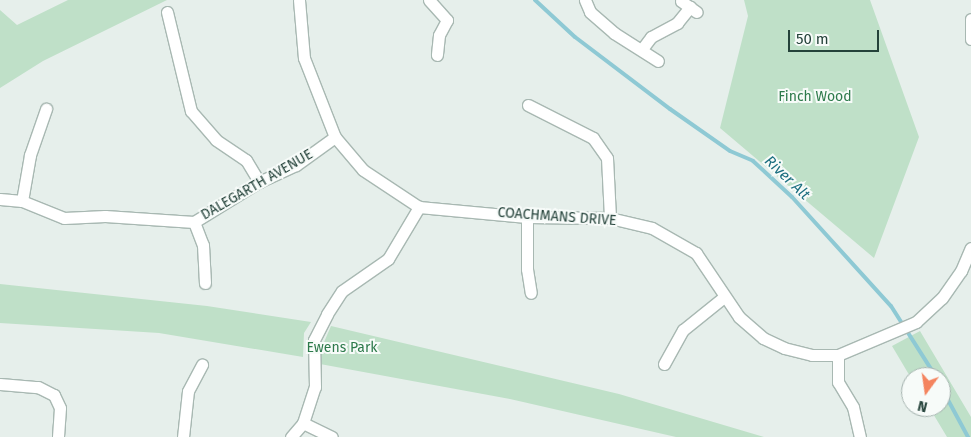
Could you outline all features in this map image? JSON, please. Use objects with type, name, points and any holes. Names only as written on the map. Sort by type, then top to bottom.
[{"type":"street","name":"COACHMANS DRIVE","points":[[299,0],[304,58],[335,137],[363,170],[419,207],[527,217],[610,218],[652,228],[696,253],[739,317],[763,338],[784,348],[812,356],[838,355],[912,323],[942,298],[961,271],[971,248]]},
{"type":"street","points":[[429,0],[447,20],[439,35],[436,55]]},
{"type":"street","points":[[585,0],[590,12],[614,33],[642,49],[658,61]]},
{"type":"street","points":[[642,49],[650,38],[677,23],[689,6]]},
{"type":"street","points":[[167,12],[191,111],[216,140],[246,160],[258,182]]},
{"type":"street","points":[[971,19],[971,39]]},
{"type":"street","points":[[528,104],[594,138],[606,158],[610,218]]},
{"type":"street","points":[[22,201],[30,155],[46,109]]},
{"type":"street","name":"DALEGARTH AVENUE","points":[[0,199],[22,201],[64,218],[104,216],[194,222],[258,182],[296,165],[335,137]]},
{"type":"street","points":[[291,437],[303,423],[315,387],[314,340],[323,323],[342,291],[388,259],[419,207]]},
{"type":"street","points":[[527,217],[526,269],[531,293]]},
{"type":"street","points":[[194,222],[203,245],[205,283]]},
{"type":"street","points":[[961,271],[971,278]]},
{"type":"street","points":[[664,364],[683,330],[724,297]]},
{"type":"street","points":[[838,355],[838,382],[853,407],[860,437]]},
{"type":"street","points":[[183,437],[188,391],[202,365]]},
{"type":"street","points":[[0,384],[38,387],[54,395],[60,408],[58,437]]},
{"type":"street","points":[[303,423],[332,437]]},
{"type":"green space","points":[[68,0],[167,0],[43,61],[0,88],[0,10],[17,25]]},
{"type":"green space","name":"Finch Wood","points":[[744,0],[870,0],[919,137],[874,258],[720,128],[748,16]]},
{"type":"green space","points":[[0,284],[207,306],[311,322],[304,333],[303,357],[159,333],[0,323]]},
{"type":"green space","name":"Ewens Park","points":[[331,326],[619,394],[764,437],[676,437],[510,399],[320,364],[321,349]]},
{"type":"green space","points":[[920,331],[941,367],[904,367],[892,346]]},
{"type":"green space","points":[[951,383],[971,417],[971,437],[947,437],[935,417],[951,417]]},
{"type":"waterway","name":"River Alt","points":[[535,0],[575,37],[670,109],[730,151],[753,161],[792,197],[891,306],[930,367]]},
{"type":"waterway","name":"River Alt","points":[[951,406],[968,437]]}]
